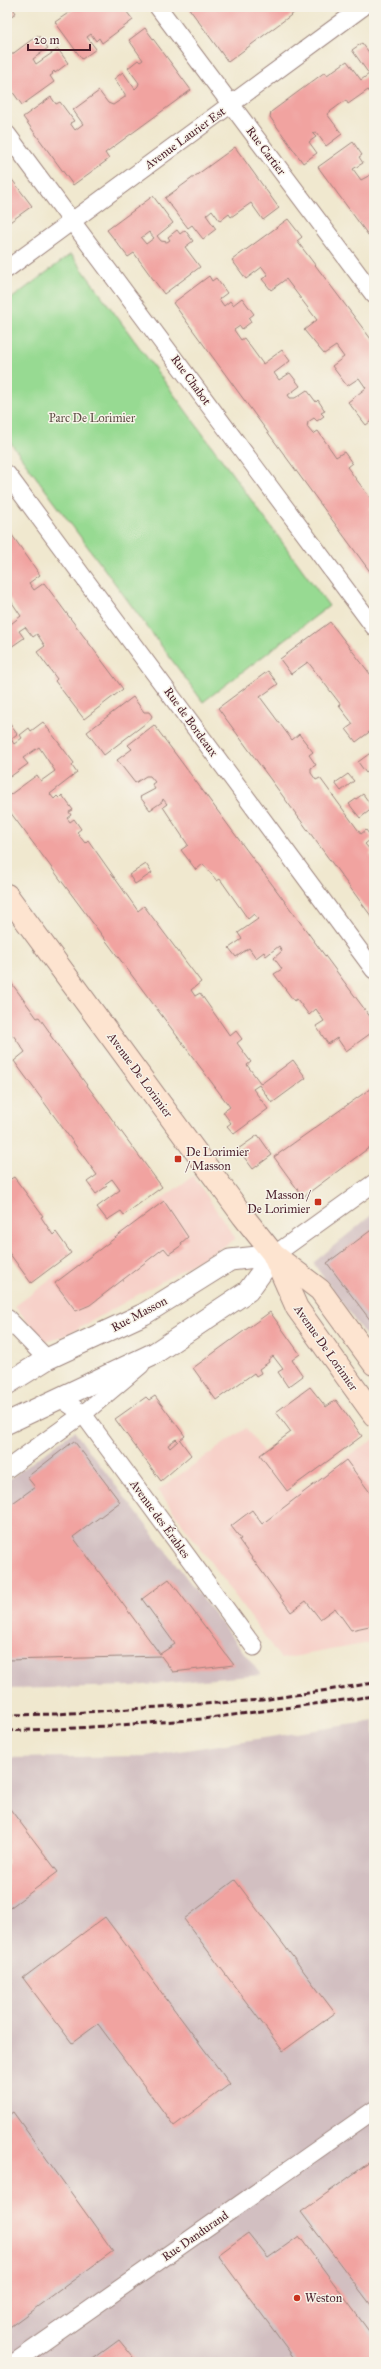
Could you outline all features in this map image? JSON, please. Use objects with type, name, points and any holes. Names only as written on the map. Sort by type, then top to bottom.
[{"type":"main road","name":"Avenue De Lorimier","points":[[7,895],[243,1216],[274,1255],[320,1290],[374,1364]]},
{"type":"main road","name":"Avenue De Lorimier","points":[[274,1255],[297,1308],[374,1415]]},
{"type":"street","name":"Rue Cartier","points":[[158,7],[374,295]]},
{"type":"street","name":"Avenue Laurier Est","points":[[7,269],[363,7]]},
{"type":"street","name":"Rue Chabot","points":[[7,134],[374,627]]},
{"type":"street","name":"Rue de Bordeaux","points":[[7,474],[374,970]]},
{"type":"street","name":"Rue Masson","points":[[7,1469],[84,1414],[152,1355],[248,1291],[274,1255],[374,1183]]},
{"type":"street","name":"Rue Masson","points":[[7,1384],[47,1359],[144,1314],[230,1260],[274,1255]]},
{"type":"street","points":[[9,1325],[47,1359]]},
{"type":"street","name":"Rue Masson","points":[[7,1424],[152,1355]]},
{"type":"street","name":"Avenue des Érables","points":[[60,1398],[84,1414],[254,1647]]},
{"type":"street","name":"Rue Dandurand","points":[[15,2362],[374,2110]]},
{"type":"shaded area","points":[[193,1176],[236,1239],[67,1335],[44,1341],[15,1306]]},
{"type":"shaded area","points":[[374,1213],[374,1347],[313,1263]]},
{"type":"shaded area","points":[[246,1428],[294,1494],[374,1439],[374,1642],[281,1659],[158,1490]]},
{"type":"shaded area","points":[[74,1431],[261,1675],[132,1686],[7,1689],[7,1481]]},
{"type":"shaded area","points":[[374,1721],[374,2362],[7,2362],[7,1758],[147,1756]]},
{"type":"green space","name":"Parc De Lorimier","points":[[71,254],[329,606],[203,702],[7,438],[7,302]]},
{"type":"building","points":[[7,7],[12,7],[16,13],[7,19]]},
{"type":"building","points":[[77,7],[123,7],[133,20],[102,43],[99,38],[96,41],[91,34],[87,37],[96,49],[82,59],[55,22]]},
{"type":"building","points":[[188,7],[302,7],[228,62]]},
{"type":"building","points":[[145,28],[191,90],[105,153],[109,159],[73,185],[23,117],[51,97],[56,104],[60,102],[74,121],[70,123],[75,130],[83,124],[73,110],[99,91],[108,103],[113,105],[125,97],[125,94],[114,79],[123,72],[135,89],[138,86],[139,83],[128,68],[138,60],[140,62],[143,60],[129,40]]},
{"type":"building","points":[[38,35],[48,48],[33,59],[36,64],[58,49],[68,63],[55,73],[54,71],[52,73],[53,74],[50,76],[54,82],[22,105],[7,84],[7,58]]},
{"type":"building","points":[[362,43],[374,59],[374,98],[368,90],[348,104],[346,100],[327,114],[342,134],[326,146],[316,132],[313,134],[316,137],[309,142],[317,153],[303,163],[270,117],[271,112],[325,72],[327,75],[347,61],[361,80],[369,74],[352,50]]},
{"type":"building","points":[[353,142],[362,155],[359,157],[363,163],[353,169],[361,180],[374,173],[374,243],[318,167]]},
{"type":"building","points":[[235,147],[279,208],[263,220],[251,203],[231,217],[229,214],[220,221],[212,210],[206,215],[216,229],[203,239],[192,225],[188,228],[165,198]]},
{"type":"building","points":[[7,173],[32,206],[7,224]]},
{"type":"building","points":[[153,196],[173,223],[157,236],[161,241],[167,242],[170,240],[168,237],[177,230],[180,234],[185,230],[193,241],[185,247],[200,267],[164,294],[134,253],[128,257],[107,230]],"holes":[[[149,232],[154,238],[146,244],[141,238]]]},
{"type":"building","points":[[288,219],[302,237],[297,241],[374,343],[374,419],[366,425],[348,402],[366,388],[359,378],[347,386],[332,366],[344,357],[336,346],[324,354],[304,330],[317,320],[286,279],[271,290],[262,279],[268,275],[262,267],[246,279],[232,260]]},
{"type":"building","points":[[209,276],[212,281],[216,278],[227,293],[219,299],[224,306],[230,301],[233,305],[242,298],[254,314],[249,318],[251,322],[242,329],[240,326],[234,330],[241,340],[244,338],[263,364],[282,350],[290,361],[274,373],[279,380],[290,373],[300,386],[288,395],[290,398],[295,398],[307,390],[316,402],[318,400],[325,411],[321,413],[324,416],[317,421],[314,418],[308,422],[307,427],[313,434],[318,431],[336,457],[344,452],[352,463],[347,467],[374,503],[370,508],[374,514],[374,577],[173,303]]},
{"type":"building","points":[[7,528],[40,575],[29,583],[34,590],[44,583],[123,689],[84,719],[55,681],[57,679],[37,652],[45,646],[37,634],[33,637],[25,627],[19,631],[24,638],[11,647],[7,642],[7,627],[21,616],[9,598],[7,599]]},
{"type":"building","points":[[330,622],[374,679],[374,734],[372,730],[356,742],[346,729],[353,724],[339,706],[341,705],[308,662],[291,674],[280,659]]},
{"type":"building","points":[[268,671],[278,684],[260,697],[292,740],[299,734],[313,752],[309,755],[316,765],[311,768],[311,773],[316,780],[320,778],[361,834],[366,830],[372,838],[365,844],[372,852],[370,854],[374,860],[374,920],[218,708]]},
{"type":"building","points":[[133,697],[144,712],[149,712],[152,716],[150,720],[104,755],[87,732]]},
{"type":"building","points":[[7,720],[17,734],[11,739],[14,744],[22,738],[20,735],[29,728],[31,731],[43,722],[74,763],[72,766],[77,773],[50,794],[54,799],[57,796],[59,798],[62,795],[73,810],[69,812],[71,815],[67,818],[70,822],[74,819],[81,829],[77,832],[81,838],[85,843],[88,840],[138,911],[144,906],[201,982],[191,990],[195,996],[200,993],[230,1036],[236,1031],[242,1039],[237,1043],[251,1062],[247,1065],[261,1084],[293,1060],[306,1078],[272,1103],[259,1085],[253,1089],[268,1109],[234,1134],[227,1126],[231,1123],[223,1112],[230,1107],[7,808],[7,797],[37,775],[41,781],[55,771],[39,747],[23,758],[28,764],[7,779]]},
{"type":"building","points":[[154,725],[374,1022],[374,1031],[346,1051],[337,1038],[328,1044],[316,1026],[324,1021],[316,1009],[309,1015],[297,999],[294,1001],[274,974],[282,969],[274,958],[282,951],[279,946],[266,956],[264,952],[256,958],[249,948],[236,957],[229,948],[242,939],[238,933],[258,919],[254,914],[248,919],[220,879],[217,881],[203,864],[196,870],[181,850],[188,845],[163,807],[167,804],[163,799],[162,802],[150,810],[140,797],[155,789],[152,784],[155,782],[150,776],[146,776],[135,783],[117,760],[132,749],[128,745]]},
{"type":"building","points":[[373,751],[374,767],[366,773],[358,762]]},
{"type":"building","points":[[348,774],[354,781],[341,791],[335,783]]},
{"type":"building","points":[[363,794],[373,808],[360,818],[349,804]]},
{"type":"building","points":[[146,864],[152,873],[135,884],[129,875]]},
{"type":"building","points":[[7,977],[37,1018],[39,1017],[51,1034],[50,1035],[162,1187],[124,1215],[121,1211],[107,1220],[97,1207],[120,1190],[112,1179],[105,1184],[107,1186],[96,1194],[87,1182],[97,1175],[14,1061],[25,1052],[13,1035],[7,1040]]},
{"type":"building","points":[[374,1086],[374,1144],[303,1197],[274,1157]]},
{"type":"building","points":[[258,1135],[272,1155],[253,1169],[238,1149]]},
{"type":"building","points":[[7,1177],[9,1180],[14,1177],[43,1216],[41,1217],[53,1235],[56,1232],[71,1253],[31,1283],[7,1250]]},
{"type":"building","points":[[164,1201],[188,1237],[181,1243],[182,1245],[169,1254],[164,1248],[90,1305],[76,1311],[55,1283]]},
{"type":"building","points":[[374,1228],[374,1325],[327,1263]]},
{"type":"building","points":[[270,1312],[300,1354],[292,1360],[303,1376],[288,1387],[278,1372],[283,1369],[273,1356],[268,1360],[269,1362],[259,1369],[261,1373],[256,1376],[254,1373],[216,1400],[193,1368]]},
{"type":"building","points":[[310,1387],[326,1407],[336,1400],[362,1436],[287,1491],[260,1455],[291,1432],[276,1412]]},
{"type":"building","points":[[155,1396],[185,1436],[180,1440],[191,1455],[161,1481],[115,1419],[146,1397],[149,1400]],"holes":[[[176,1439],[178,1441],[170,1448],[168,1445]]]},
{"type":"building","points":[[74,1441],[120,1502],[73,1537],[160,1654],[175,1644],[142,1599],[169,1579],[234,1665],[173,1672],[161,1656],[7,1660],[7,1507],[35,1487],[27,1477]]},
{"type":"building","points":[[346,1460],[374,1498],[374,1625],[351,1630],[335,1608],[320,1619],[306,1601],[291,1612],[239,1540],[241,1539],[231,1526],[252,1510],[262,1524]]},
{"type":"building","points":[[7,1805],[58,1872],[7,1910]]},
{"type":"building","points":[[235,1880],[335,2013],[283,2051],[184,1919]]},
{"type":"building","points":[[105,1917],[230,2084],[174,2126],[98,2024],[72,2043],[23,1978]]},
{"type":"building","points":[[13,2112],[113,2251],[7,2329],[7,2116]]},
{"type":"building","name":"Weston","points":[[374,2159],[374,2309],[301,2212]]},
{"type":"building","name":"Weston","points":[[248,2233],[268,2258],[299,2236],[374,2338],[374,2362],[297,2362],[218,2255]]},
{"type":"building","points":[[119,2340],[137,2362],[89,2362]]},
{"type":"railway","points":[[7,1715],[56,1714],[262,1700],[374,1683]]},
{"type":"railway","points":[[7,1731],[77,1728],[203,1719],[374,1696]]},
{"type":"place","name":"De Lorimier / Masson","points":[[178,1159]]},
{"type":"place","name":"Masson / De Lorimier","points":[[318,1202]]},
{"type":"place","name":"Weston","points":[[297,2298]]}]
